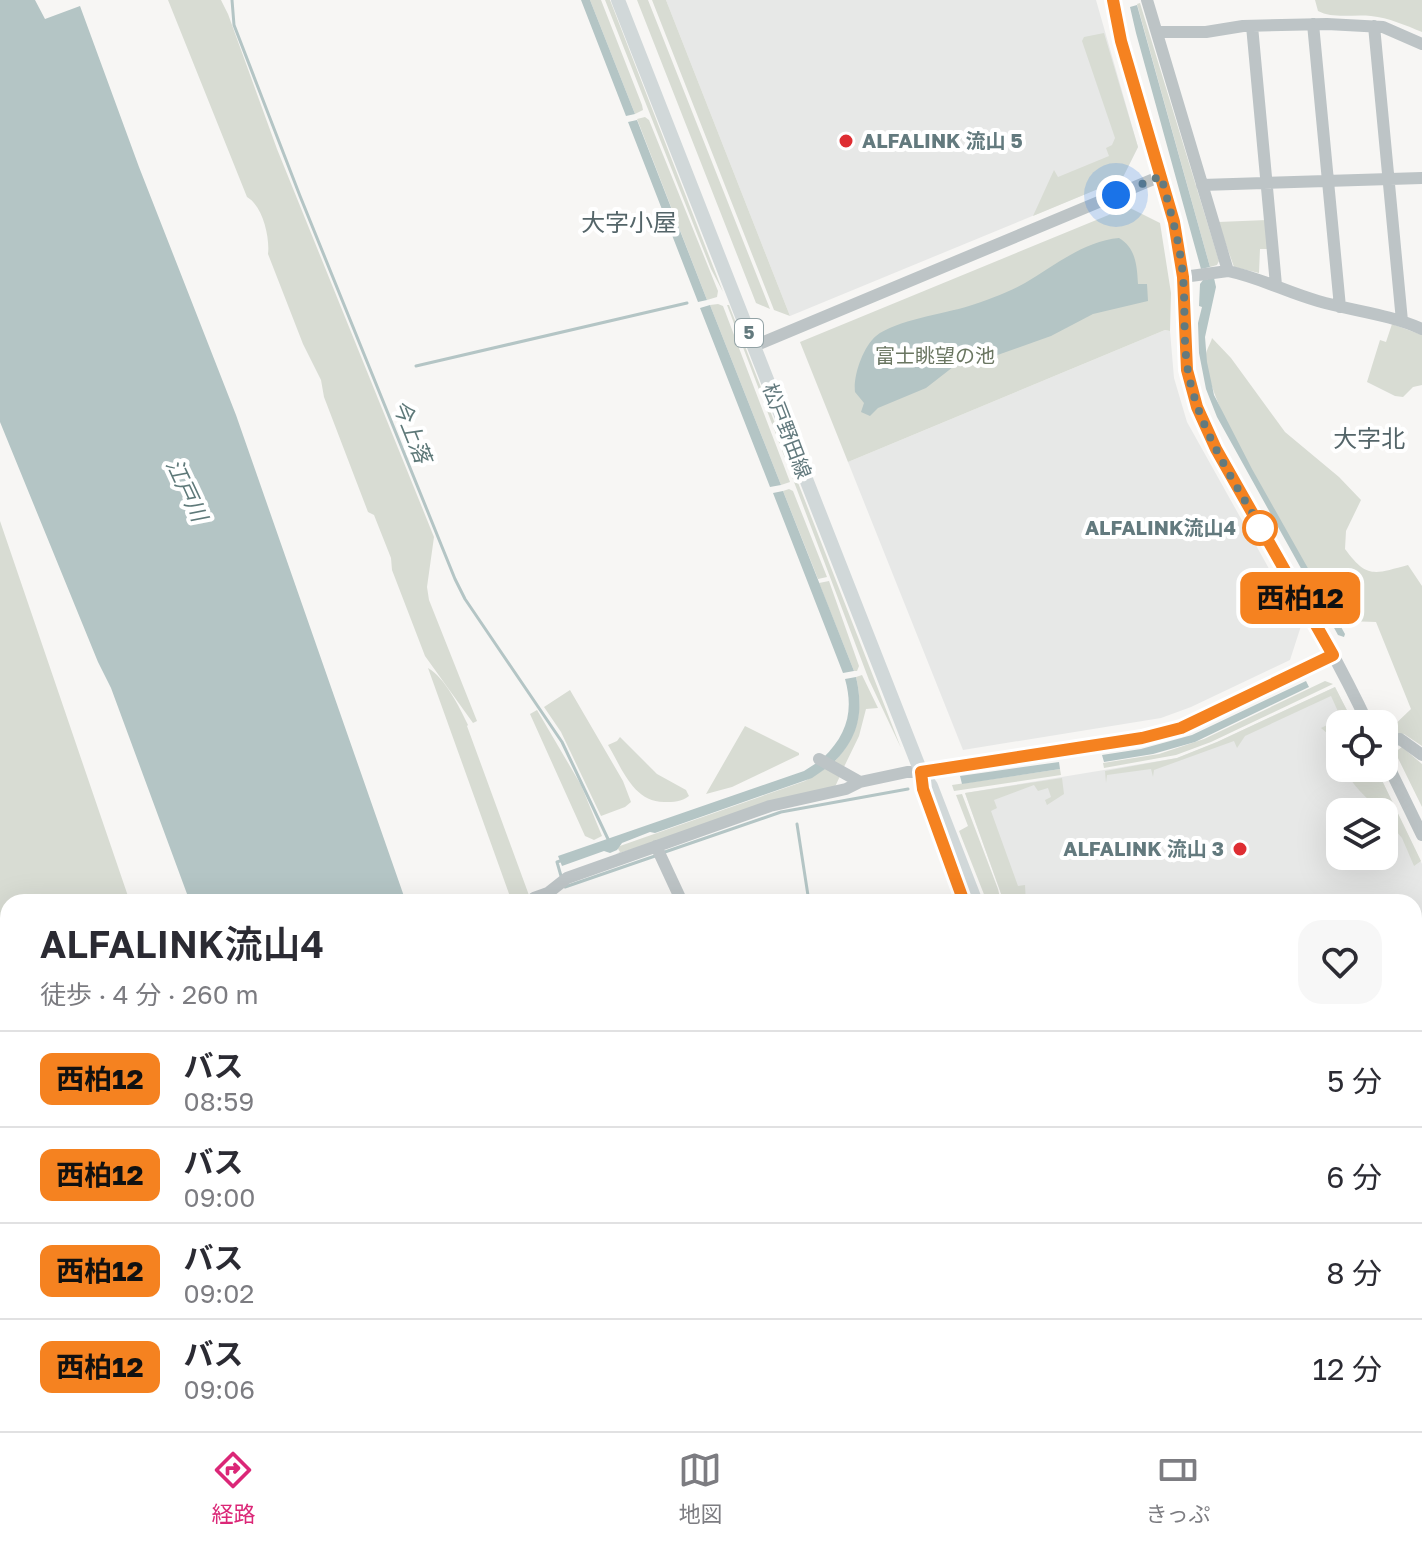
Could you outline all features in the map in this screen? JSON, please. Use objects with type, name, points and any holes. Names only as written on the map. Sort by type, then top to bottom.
[{"type":"main road","name":"松戸野田線","points":[[618,0],[921,772],[931,786],[973,894]]},
{"type":"main road","name":"松戸野田線","points":[[921,772],[923,789],[961,894]]},
{"type":"street","points":[[1113,0],[1121,41],[1174,222],[1183,277],[1187,370],[1201,419],[1361,710]]},
{"type":"street","points":[[1147,0],[1202,185],[1214,273]]},
{"type":"street","points":[[1157,32],[1206,32],[1252,26],[1313,24],[1374,26],[1422,44]]},
{"type":"street","points":[[1313,24],[1340,307]]},
{"type":"street","points":[[1252,26],[1276,285]]},
{"type":"street","points":[[1374,26],[1402,321]]},
{"type":"street","points":[[754,346],[1161,176]]},
{"type":"street","points":[[1202,185],[1422,178]]},
{"type":"street","points":[[1183,277],[1214,273],[1276,285],[1314,300],[1402,321],[1422,329]]},
{"type":"street","points":[[545,894],[563,880],[658,852],[770,806],[846,789],[860,782],[1172,731],[1201,720],[1333,655]]},
{"type":"street","points":[[1398,739],[1422,755]]},
{"type":"street","points":[[819,759],[860,782]]},
{"type":"street","points":[[1396,782],[1422,835]]},
{"type":"street","points":[[658,852],[678,894]]},
{"type":"shaded area","name":"ALFALINK 流山 5","points":[[666,0],[1096,0],[1138,147],[1122,179],[790,316]]},
{"type":"shaded area","points":[[1165,330],[1170,331],[1174,378],[1187,422],[1301,626],[1290,660],[1161,718],[963,750],[848,462]]},
{"type":"shaded area","points":[[1335,687],[1347,710],[1326,710],[1326,782],[1383,782],[1390,798],[1326,798],[1326,870],[1398,870],[1398,814],[1422,864],[1422,894],[1001,894],[965,793],[1177,758]]},
{"type":"green space","points":[[168,0],[221,0],[228,14],[277,149],[434,537],[427,587],[429,600],[477,721],[473,723],[425,656],[392,570],[391,558],[374,515],[368,512],[324,397],[321,380],[303,344],[268,254],[268,240],[261,215],[247,197]]},
{"type":"green space","points":[[590,0],[601,0],[642,105],[643,110],[635,114]]},
{"type":"green space","points":[[605,0],[610,0],[723,292],[711,269]]},
{"type":"green space","points":[[637,0],[648,0],[770,309],[756,303]]},
{"type":"green space","points":[[652,0],[666,0],[790,316],[774,310]]},
{"type":"green space","points":[[1315,0],[1422,0],[1422,32],[1378,17],[1324,13],[1318,11]]},
{"type":"green space","points":[[1140,3],[1219,261],[1210,267],[1137,4]]},
{"type":"green space","points":[[1104,33],[1138,147],[1122,179],[1033,216],[1054,170],[1058,177],[1109,156],[1106,148],[1112,145],[1115,138],[1082,41],[1084,37]]},
{"type":"green space","points":[[645,117],[649,120],[718,291],[717,297],[707,300],[637,119]]},
{"type":"green space","name":"富士眺望の池","points":[[1128,207],[1160,223],[1171,293],[1170,331],[1165,330],[848,462],[800,342]]},
{"type":"green space","points":[[1267,220],[1270,249],[1260,249],[1259,273],[1234,267],[1218,222]]},
{"type":"green space","points":[[710,305],[723,306],[790,482],[781,485]]},
{"type":"green space","points":[[729,305],[901,748],[869,680]]},
{"type":"green space","points":[[1392,324],[1422,335],[1422,385],[1413,387],[1403,397],[1367,382],[1380,340],[1386,342]]},
{"type":"green space","points":[[1212,338],[1231,358],[1285,432],[1339,477],[1361,500],[1346,531],[1345,549],[1353,559],[1372,572],[1408,565],[1422,586],[1422,746],[1398,733],[1398,721],[1411,709],[1376,622],[1346,621],[1339,624],[1260,488],[1221,409],[1209,377],[1207,351]]},
{"type":"green space","points":[[783,491],[793,491],[827,577],[818,579]]},
{"type":"green space","points":[[0,521],[127,894],[0,894]]},
{"type":"green space","points":[[829,581],[859,666],[857,671],[854,671],[819,583]]},
{"type":"green space","points":[[428,668],[446,685],[468,725],[529,894],[509,894]]},
{"type":"green space","points":[[862,675],[878,708],[866,709],[859,736],[843,769],[833,763],[848,744],[857,723],[859,701],[856,677]]},
{"type":"green space","points":[[1325,681],[1333,684],[1211,742],[1176,755],[1104,768],[1103,763],[1159,754],[1204,739]]},
{"type":"green space","points":[[1335,687],[1347,710],[1337,710],[1331,696],[1245,736],[1237,748],[1234,741],[1154,770],[1153,777],[1151,769],[1107,775],[1106,783],[1105,771],[1177,758]]},
{"type":"green space","points":[[570,690],[623,781],[631,802],[601,816],[561,732],[544,707]]},
{"type":"green space","points":[[537,710],[581,785],[602,836],[594,840],[585,836],[530,714]]},
{"type":"green space","points":[[745,726],[799,755],[732,787],[706,794]]},
{"type":"green space","points":[[620,737],[657,774],[686,790],[689,796],[664,802],[653,800],[636,790],[608,745]]},
{"type":"green space","points":[[1402,747],[1422,764],[1422,807],[1398,758],[1398,750]]},
{"type":"green space","points":[[828,767],[840,776],[834,789],[616,854],[620,852],[617,847],[805,781]]},
{"type":"green space","points":[[1060,769],[1061,775],[954,791],[952,785]]},
{"type":"green space","points":[[1062,778],[1064,794],[1047,805],[1045,800],[1051,797],[1048,788],[1038,791],[1034,785],[994,800],[997,808],[991,811],[1018,886],[1025,885],[1026,894],[1001,894],[965,793]]},
{"type":"green space","points":[[1353,782],[1383,782],[1391,798],[1367,798]]},
{"type":"green space","points":[[962,794],[999,894],[984,894],[959,831],[968,826],[956,795]]},
{"type":"green space","points":[[1398,813],[1421,861],[1414,866],[1398,833]]},
{"type":"water","name":"江戸川","points":[[0,0],[35,0],[45,19],[80,6],[236,415],[403,894],[187,894],[111,688],[0,422]]},
{"type":"water","points":[[581,0],[590,0],[635,114],[626,116]]},
{"type":"water","points":[[1137,5],[1210,267],[1201,269],[1136,33],[1130,7]]},
{"type":"water","points":[[637,120],[707,300],[698,302],[628,122]]},
{"type":"water","points":[[1119,238],[1132,252],[1138,284],[1147,284],[1148,301],[1093,314],[1051,336],[953,367],[926,388],[878,408],[870,416],[861,412],[864,403],[855,392],[856,378],[863,354],[876,336],[908,322],[998,296],[1082,249]]},
{"type":"water","points":[[1214,278],[1216,287],[1205,337],[1214,395],[1344,637],[1338,635],[1217,417],[1206,389],[1199,353],[1200,284],[1203,280]]},
{"type":"water","points":[[710,305],[781,485],[770,487],[700,308]]},
{"type":"water","points":[[783,491],[854,671],[843,673],[773,493]]},
{"type":"water","points":[[856,677],[859,701],[857,723],[849,744],[833,763],[823,758],[838,740],[846,722],[849,702],[845,679]]},
{"type":"water","points":[[1306,681],[1309,687],[1195,742],[1153,754],[1104,762],[1102,755],[1141,749],[1192,735]]},
{"type":"water","points":[[818,762],[828,767],[812,778],[655,833],[650,832],[622,843],[610,853],[604,851],[562,866],[558,856],[804,771]]},
{"type":"water","points":[[1059,762],[1060,769],[962,784],[960,776]]},
{"type":"waterway","name":"今上落","points":[[232,0],[234,25],[455,579],[465,599],[562,742],[608,839]]},
{"type":"waterway","points":[[416,366],[687,303]]},
{"type":"waterway","points":[[662,853],[781,812],[908,789]]},
{"type":"waterway","points":[[797,824],[808,894]]},
{"type":"waterway","points":[[565,887],[655,856]]},
{"type":"waterway","points":[[561,876],[557,862],[563,860]]},
{"type":"bus line","name":"西柏12","points":[[961,894],[923,789],[921,772],[1142,738],[1181,728],[1333,655],[1201,419],[1187,370],[1180,249],[1121,41],[1113,0]]},
{"type":"place","name":"ALFALINK 流山 5","points":[[846,141]]},
{"type":"place","name":"ALFALINK流山4","points":[[1260,528]]},
{"type":"place","name":"ALFALINK 流山 3","points":[[1240,849]]},
{"type":"district","name":"大字小屋","points":[[629,223]]},
{"type":"district","name":"大字北","points":[[1369,439]]},
{"type":"route","points":[[1116,195],[1161,176],[1180,249],[1190,382],[1201,419],[1267,539],[1260,528]]}]
